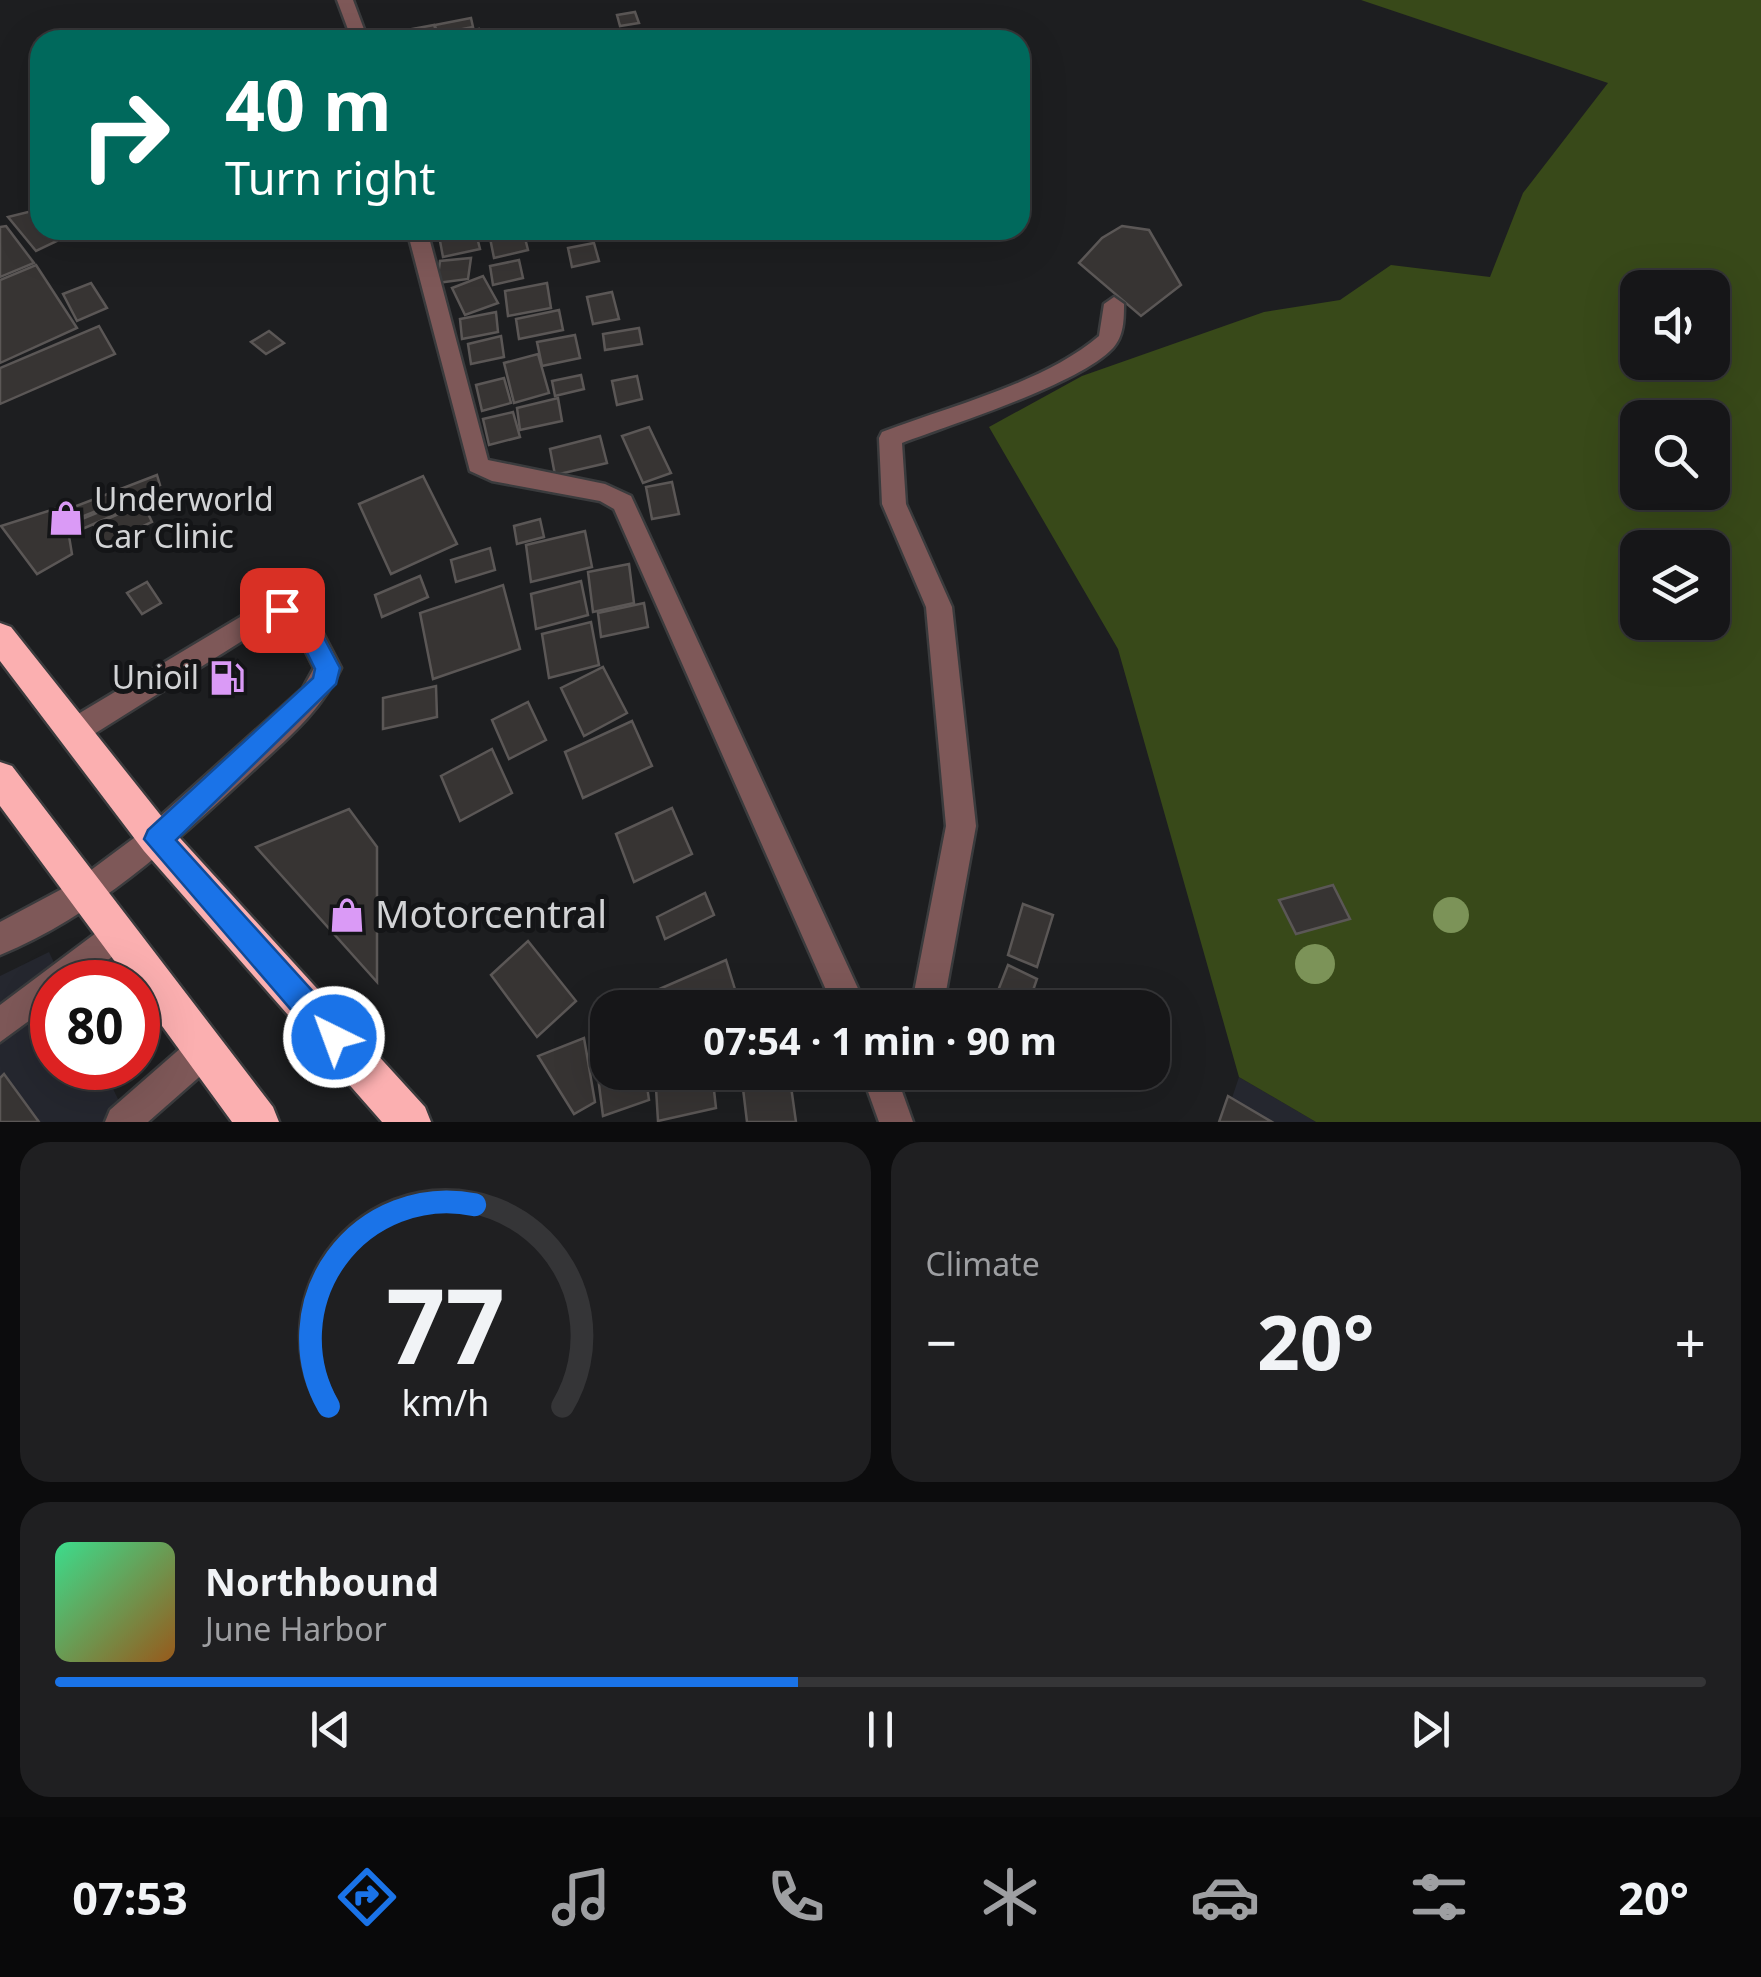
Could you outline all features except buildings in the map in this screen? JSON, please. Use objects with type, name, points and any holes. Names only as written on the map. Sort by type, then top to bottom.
[{"type":"highway","points":[[0,637],[157,839],[410,1122]]},
{"type":"highway","points":[[0,778],[258,1122]]},
{"type":"street","points":[[345,0],[356,30]]},
{"type":"street","points":[[420,240],[478,465],[492,472],[606,493],[624,503],[843,990]]},
{"type":"street","points":[[931,990],[962,826],[938,607],[894,504],[890,438],[1071,365],[1105,344],[1114,323],[1114,304]]},
{"type":"street","points":[[0,939],[86,893],[157,839],[324,684],[328,668],[299,613],[264,613],[73,732]]},
{"type":"street","points":[[83,960],[116,934]]},
{"type":"street","points":[[0,1026],[30,1002]]},
{"type":"street","points":[[122,1122],[202,1052]]},
{"type":"street","points":[[884,1090],[896,1122]]},
{"type":"shaded area","points":[[49,952],[53,960],[33,960]]},
{"type":"shaded area","points":[[30,961],[30,1090],[114,1090],[129,1122],[0,1122],[0,976]]},
{"type":"shaded area","points":[[1239,1077],[1316,1122],[1224,1122]]},
{"type":"green space","points":[[1361,0],[1761,0],[1761,1122],[1316,1122],[1239,1077],[1118,649],[989,427],[1082,376],[1264,312],[1340,300],[1391,265],[1490,277],[1523,193],[1608,83]]},
{"type":"place","name":"Underworld Car Clinic","points":[[66,518]]},
{"type":"place","name":"Unioil","points":[[227,678]]},
{"type":"place","name":"Motorcentral","points":[[347,915]]},
{"type":"route","points":[[282,610],[299,613],[328,668],[324,684],[157,839],[334,1037]]}]
